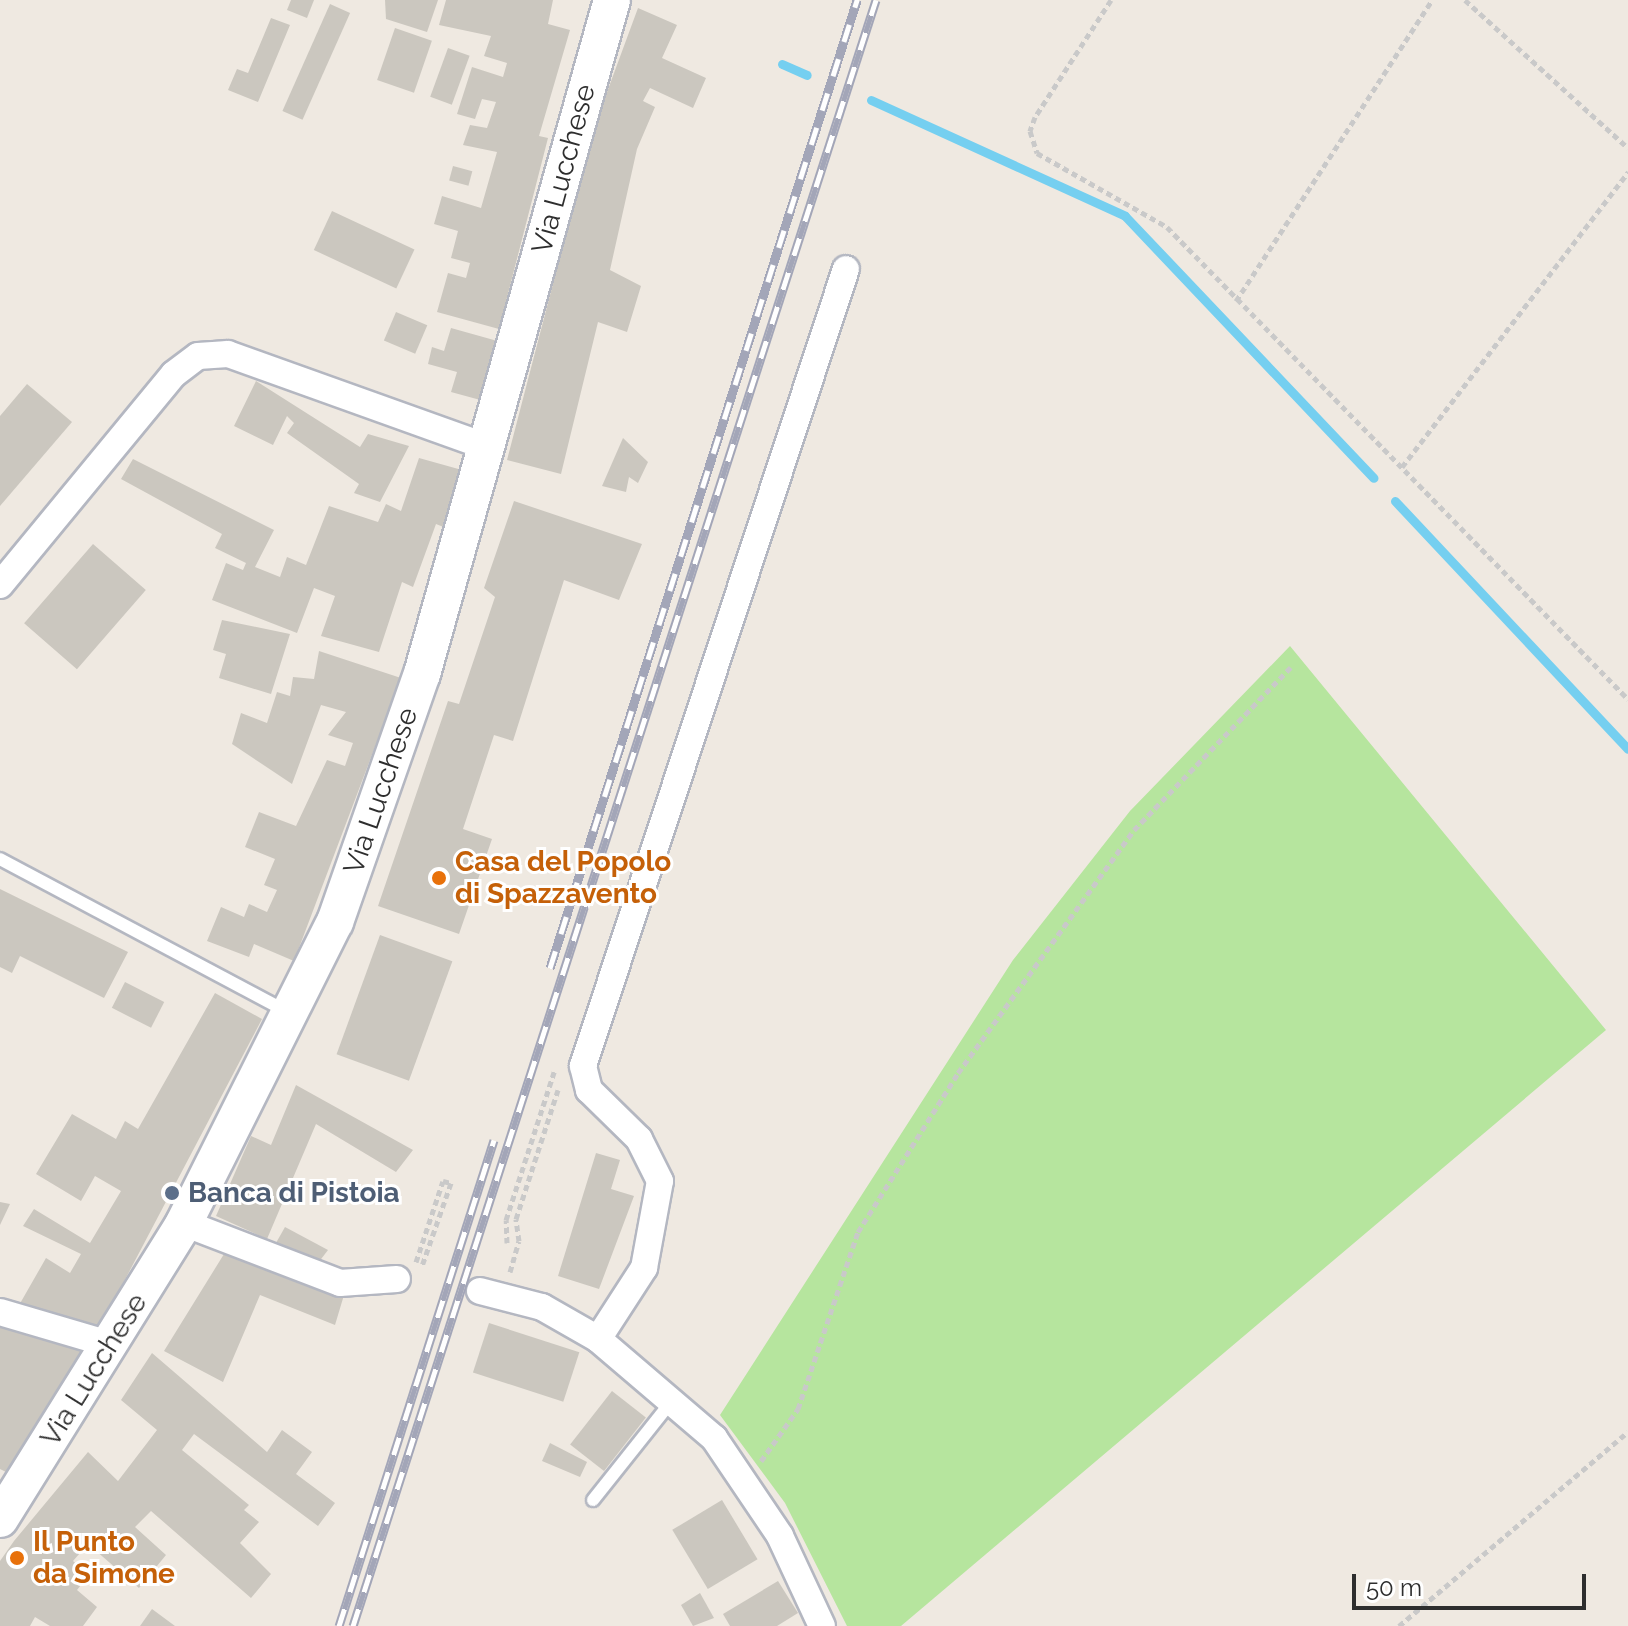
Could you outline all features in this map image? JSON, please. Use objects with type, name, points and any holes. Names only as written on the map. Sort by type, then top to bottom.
[{"type":"street","name":"Via Lucchese","points":[[0,1519],[112,1345],[184,1223],[290,1014],[365,842],[488,447],[612,0]]},
{"type":"street","points":[[598,1339],[644,1268],[660,1181],[639,1139],[589,1090],[583,1066],[846,269]]},
{"type":"street","points":[[0,585],[174,374],[209,353],[488,447]]},
{"type":"street","points":[[184,1223],[340,1283],[406,1273]]},
{"type":"street","points":[[491,1294],[542,1307],[598,1339],[673,1399],[744,1473],[822,1626]]},
{"type":"street","points":[[0,1312],[112,1345]]},
{"type":"lane","points":[[0,859],[290,1014]]},
{"type":"lane","points":[[593,1500],[673,1399]]},
{"type":"path","points":[[1111,0],[1035,117],[1032,142],[1046,162],[1154,216],[1628,699]]},
{"type":"path","points":[[1236,301],[1432,0]]},
{"type":"path","points":[[1465,0],[1628,148]]},
{"type":"path","points":[[1402,467],[1628,172]]},
{"type":"path","points":[[744,1473],[789,1430],[858,1232],[958,1073],[1134,830],[1291,667]]},
{"type":"path","points":[[507,1243],[506,1220],[559,1057]]},
{"type":"path","points":[[491,1294],[519,1241],[516,1219],[564,1075]]},
{"type":"path","points":[[443,1181],[451,1183],[417,1282],[406,1273],[443,1181]]},
{"type":"path","points":[[1399,1626],[1628,1432]]},
{"type":"green space","points":[[1290,646],[1606,1030],[901,1626],[847,1626],[785,1503],[720,1415],[1013,960],[1130,811]]},
{"type":"building","points":[[291,0],[314,0],[307,18],[287,10]]},
{"type":"building","points":[[385,0],[438,0],[427,32],[386,19]]},
{"type":"building","points":[[446,0],[553,0],[548,24],[570,30],[539,136],[548,138],[499,329],[437,312],[448,273],[466,278],[470,263],[451,258],[458,231],[434,224],[442,196],[481,208],[497,152],[463,145],[470,125],[487,128],[496,102],[482,99],[475,119],[457,114],[472,67],[503,77],[507,63],[484,56],[491,36],[439,25]]},
{"type":"building","points":[[330,4],[350,13],[303,120],[282,111]]},
{"type":"building","points":[[638,8],[677,25],[662,58],[706,78],[693,108],[650,88],[643,101],[655,107],[637,149],[610,270],[641,286],[627,332],[598,322],[561,474],[507,460],[593,130]]},
{"type":"building","points":[[271,18],[290,25],[258,102],[228,90],[237,69],[248,73]]},
{"type":"building","points":[[395,28],[432,41],[414,93],[377,80]]},
{"type":"building","points":[[448,48],[470,56],[452,105],[430,97]]},
{"type":"building","points":[[453,166],[472,171],[468,186],[449,180]]},
{"type":"building","points":[[332,211],[414,249],[396,288],[314,250]]},
{"type":"building","points":[[396,312],[427,325],[415,354],[384,341]]},
{"type":"building","points":[[451,328],[501,342],[484,401],[451,392],[457,372],[428,364],[432,347],[444,351]]},
{"type":"building","points":[[256,381],[360,447],[368,434],[409,446],[380,502],[354,493],[359,484],[287,433],[294,423],[287,416],[273,445],[234,426]]},
{"type":"building","points":[[27,384],[72,422],[0,506],[0,416]]},
{"type":"building","points":[[623,438],[648,462],[638,483],[629,477],[626,492],[602,486]]},
{"type":"building","points":[[419,458],[462,470],[446,528],[436,524],[413,587],[402,582],[379,652],[321,636],[335,596],[314,588],[297,633],[212,600],[226,563],[243,570],[246,563],[215,548],[222,534],[121,479],[133,459],[274,530],[255,567],[280,577],[287,557],[306,565],[329,506],[378,522],[386,504],[401,511]]},
{"type":"building","points":[[514,501],[642,544],[619,600],[564,580],[513,741],[494,735],[463,829],[492,839],[459,934],[378,906],[448,701],[459,704],[495,597],[484,588]]},
{"type":"building","points":[[93,544],[146,590],[77,669],[24,623]]},
{"type":"building","points":[[222,620],[290,634],[271,694],[219,678],[226,654],[213,650]]},
{"type":"building","points":[[319,651],[401,678],[294,961],[254,944],[249,957],[207,941],[221,907],[244,917],[249,904],[267,912],[277,890],[264,885],[275,859],[245,847],[259,812],[296,826],[327,760],[345,766],[353,743],[328,735],[346,712],[321,705],[292,784],[232,744],[241,713],[267,723],[277,692],[290,696],[293,677],[314,679]]},
{"type":"building","points":[[0,889],[128,952],[104,998],[20,956],[12,973],[0,967]]},
{"type":"building","points":[[380,935],[452,961],[409,1081],[337,1054]]},
{"type":"building","points":[[125,982],[164,1002],[151,1028],[112,1008]]},
{"type":"building","points":[[215,993],[262,1019],[98,1331],[18,1307],[46,1258],[70,1273],[81,1254],[23,1226],[34,1209],[90,1243],[121,1191],[95,1176],[81,1201],[36,1174],[72,1114],[116,1139],[125,1121],[138,1129]]},
{"type":"building","points":[[296,1085],[413,1150],[396,1172],[316,1124],[267,1239],[216,1216],[251,1136],[271,1145]]},
{"type":"building","points":[[596,1153],[620,1160],[611,1189],[634,1196],[599,1289],[558,1276]]},
{"type":"building","points":[[0,1202],[10,1204],[0,1225]]},
{"type":"building","points":[[285,1227],[328,1250],[315,1267],[272,1250]]},
{"type":"building","points":[[224,1254],[344,1295],[335,1325],[260,1295],[223,1382],[164,1351]]},
{"type":"building","points":[[489,1323],[579,1352],[563,1402],[473,1372]]},
{"type":"building","points":[[0,1324],[85,1345],[6,1472],[0,1469]]},
{"type":"building","points":[[152,1353],[267,1452],[282,1430],[312,1452],[296,1474],[335,1503],[318,1526],[194,1434],[182,1450],[249,1505],[244,1510],[259,1522],[240,1543],[271,1574],[251,1598],[151,1511],[135,1527],[166,1555],[139,1588],[88,1544],[73,1561],[89,1575],[77,1590],[97,1607],[83,1626],[50,1626],[35,1617],[30,1626],[0,1626],[0,1561],[14,1541],[88,1452],[118,1481],[157,1430],[121,1400]]},
{"type":"building","points":[[612,1391],[646,1417],[604,1471],[570,1445]]},
{"type":"building","points":[[550,1443],[587,1462],[580,1477],[542,1461]]},
{"type":"building","points":[[722,1500],[758,1559],[708,1589],[672,1530]]},
{"type":"building","points":[[778,1581],[798,1613],[777,1626],[730,1626],[723,1614]]},
{"type":"building","points":[[700,1593],[714,1618],[693,1626],[681,1605]]},
{"type":"building","points":[[152,1609],[175,1626],[140,1626]]},
{"type":"waterway","points":[[782,64],[807,75]]},
{"type":"waterway","points":[[871,100],[1125,216],[1374,478]]},
{"type":"waterway","points":[[1395,501],[1628,749]]},
{"type":"railway","points":[[550,968],[857,0]]},
{"type":"railway","points":[[353,1626],[876,0]]},
{"type":"railway","points":[[339,1626],[494,1140]]},
{"type":"place","name":"Casa del Popolo di Spazzavento","points":[[439,878]]},
{"type":"place","name":"Banca di Pistoia","points":[[172,1193]]},
{"type":"place","name":"Il Punto da Simone","points":[[17,1558]]}]
